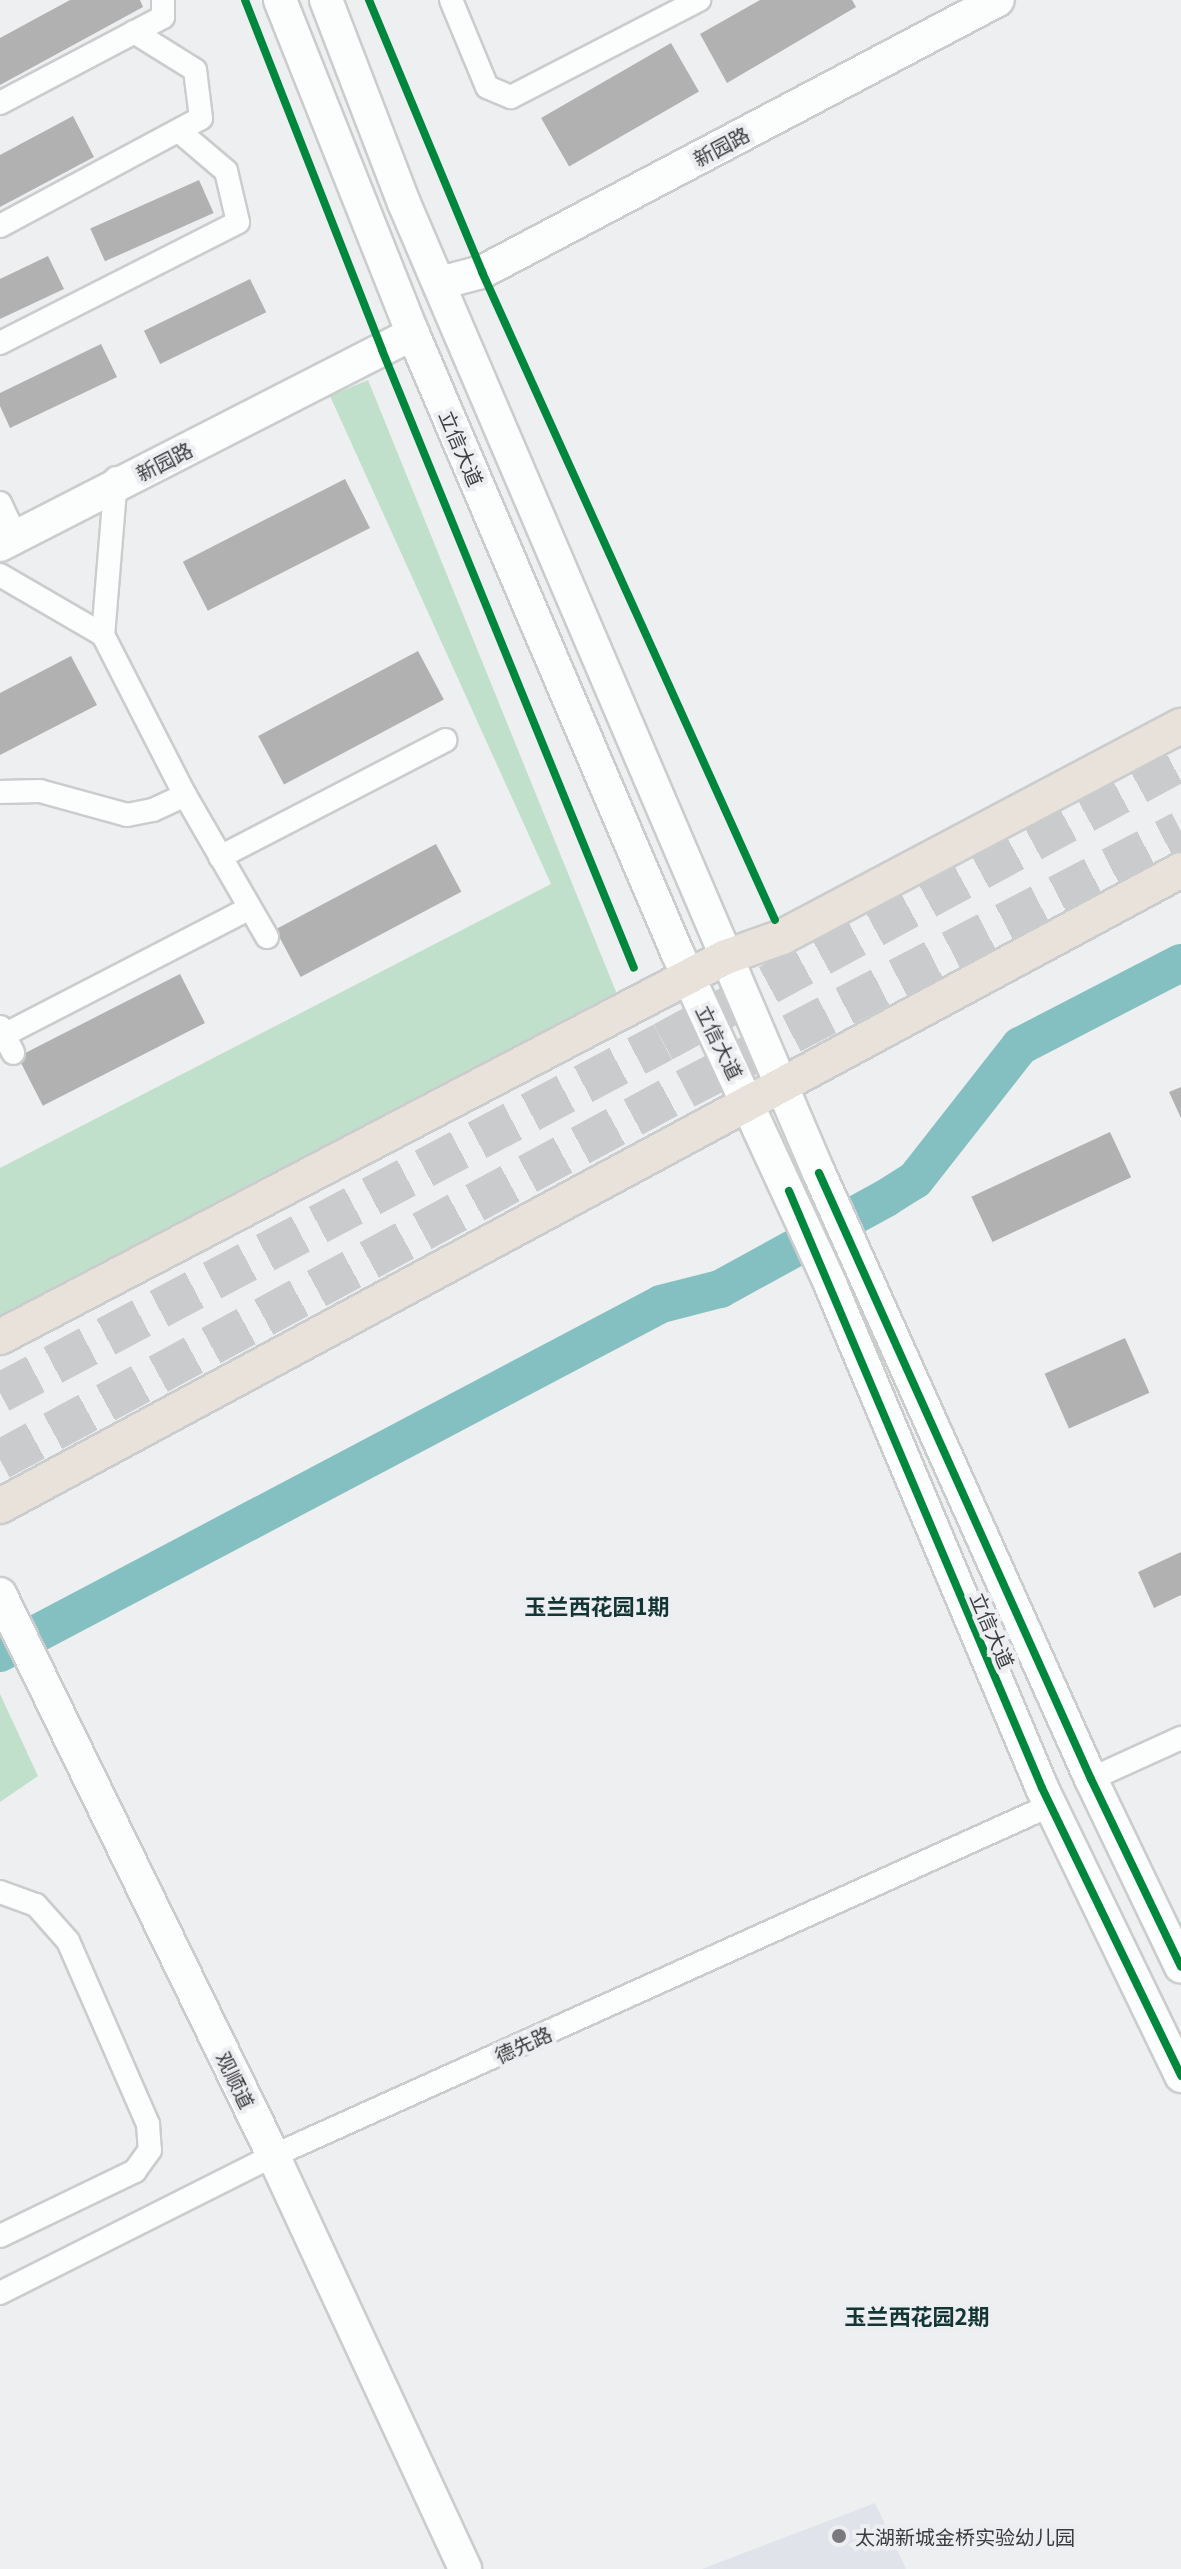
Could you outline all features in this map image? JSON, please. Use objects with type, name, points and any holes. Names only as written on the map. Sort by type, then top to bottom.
[{"type":"main road","points":[[0,1337],[726,957],[782,937],[1181,726]]},
{"type":"main road","points":[[0,1506],[1181,870]]},
{"type":"street","points":[[0,103],[163,17],[163,0]]},
{"type":"street","name":"立信大道","points":[[280,0],[412,332],[689,978],[831,1286],[1049,1801],[1181,2076]]},
{"type":"street","name":"立信大道","points":[[326,0],[438,279],[819,1173],[866,1271],[915,1390],[1094,1784],[1181,1967]]},
{"type":"street","points":[[451,0],[487,87],[511,97],[699,0]]},
{"type":"street","name":"新园路","points":[[438,279],[478,262],[981,0]]},
{"type":"street","name":"新园路","points":[[438,279],[482,272],[998,0]]},
{"type":"street","points":[[0,226],[201,118],[195,70],[134,32]]},
{"type":"street","points":[[0,343],[238,222],[226,171],[179,131]]},
{"type":"street","name":"新园路","points":[[3,529],[116,482],[412,332]]},
{"type":"street","points":[[116,482],[103,635],[185,795],[267,937]]},
{"type":"street","points":[[0,575],[103,635]]},
{"type":"street","points":[[220,857],[446,740]]},
{"type":"street","points":[[0,792],[40,791],[127,815],[153,810],[185,795]]},
{"type":"street","points":[[4,1038],[250,908]]},
{"type":"street","name":"观顺道","points":[[5,1614],[465,2569]]},
{"type":"street","points":[[1094,1784],[1181,1738]]},
{"type":"street","points":[[1094,1784],[1181,1750]]},
{"type":"street","name":"德先路","points":[[0,2282],[266,2154],[1049,1801]]},
{"type":"street","points":[[0,1892],[36,1905],[68,1941],[148,2124],[150,2150],[135,2171],[0,2236]]},
{"type":"street","name":"德先路","points":[[0,2293],[266,2154]]},
{"type":"street","name":"观顺道","points":[[266,2154],[454,2569]]},
{"type":"shaded area","name":"太湖新城金桥实验幼儿园","points":[[875,2503],[906,2569],[702,2569]]},
{"type":"green space","points":[[368,380],[621,1004],[0,1330],[0,1168],[551,884],[330,396]]},
{"type":"green space","points":[[0,1694],[38,1776],[0,1802]]},
{"type":"building","points":[[70,0],[140,0],[143,7],[0,85],[0,38]]},
{"type":"building","points":[[760,0],[852,0],[856,7],[727,83],[700,34]]},
{"type":"building","points":[[671,43],[699,91],[569,166],[541,118]]},
{"type":"building","points":[[73,116],[94,157],[0,207],[0,155]]},
{"type":"building","points":[[199,180],[214,213],[105,261],[90,228]]},
{"type":"building","points":[[48,256],[64,289],[0,319],[0,279]]},
{"type":"building","points":[[250,279],[266,312],[160,364],[144,331]]},
{"type":"building","points":[[101,344],[117,377],[10,428],[0,406],[0,393]]},
{"type":"building","points":[[345,479],[370,528],[208,611],[183,562]]},
{"type":"building","points":[[418,651],[444,700],[284,785],[258,736]]},
{"type":"building","points":[[71,656],[97,705],[0,755],[0,693]]},
{"type":"building","points":[[436,844],[461,892],[301,977],[275,929]]},
{"type":"building","points":[[180,974],[205,1023],[43,1106],[18,1057]]},
{"type":"building","points":[[1181,1087],[1181,1118],[1169,1092]]},
{"type":"building","points":[[1110,1132],[1131,1177],[992,1242],[971,1197]]},
{"type":"building","points":[[1125,1338],[1149,1393],[1069,1429],[1045,1374]]},
{"type":"building","points":[[1181,1552],[1181,1595],[1154,1608],[1138,1572]]},
{"type":"waterway","points":[[0,1653],[661,1304],[720,1289],[886,1198],[915,1180],[1020,1046],[1181,963]]},
{"type":"tunnel","points":[[0,1393],[663,1042],[1181,761]]},
{"type":"tunnel","points":[[0,1460],[685,1089],[1181,831]]},
{"type":"cycle path","points":[[245,0],[382,350],[634,968]]},
{"type":"cycle path","points":[[369,0],[482,272],[775,920]]},
{"type":"cycle path","points":[[819,1173],[1091,1779],[1181,1967]]},
{"type":"cycle path","points":[[789,1191],[1042,1788],[1181,2076]]},
{"type":"place","name":"太湖新城金桥实验幼儿园","points":[[839,2536]]},
{"type":"district","name":"玉兰西花园1期","points":[[597,1606]]},
{"type":"district","name":"玉兰西花园2期","points":[[917,2316]]}]
